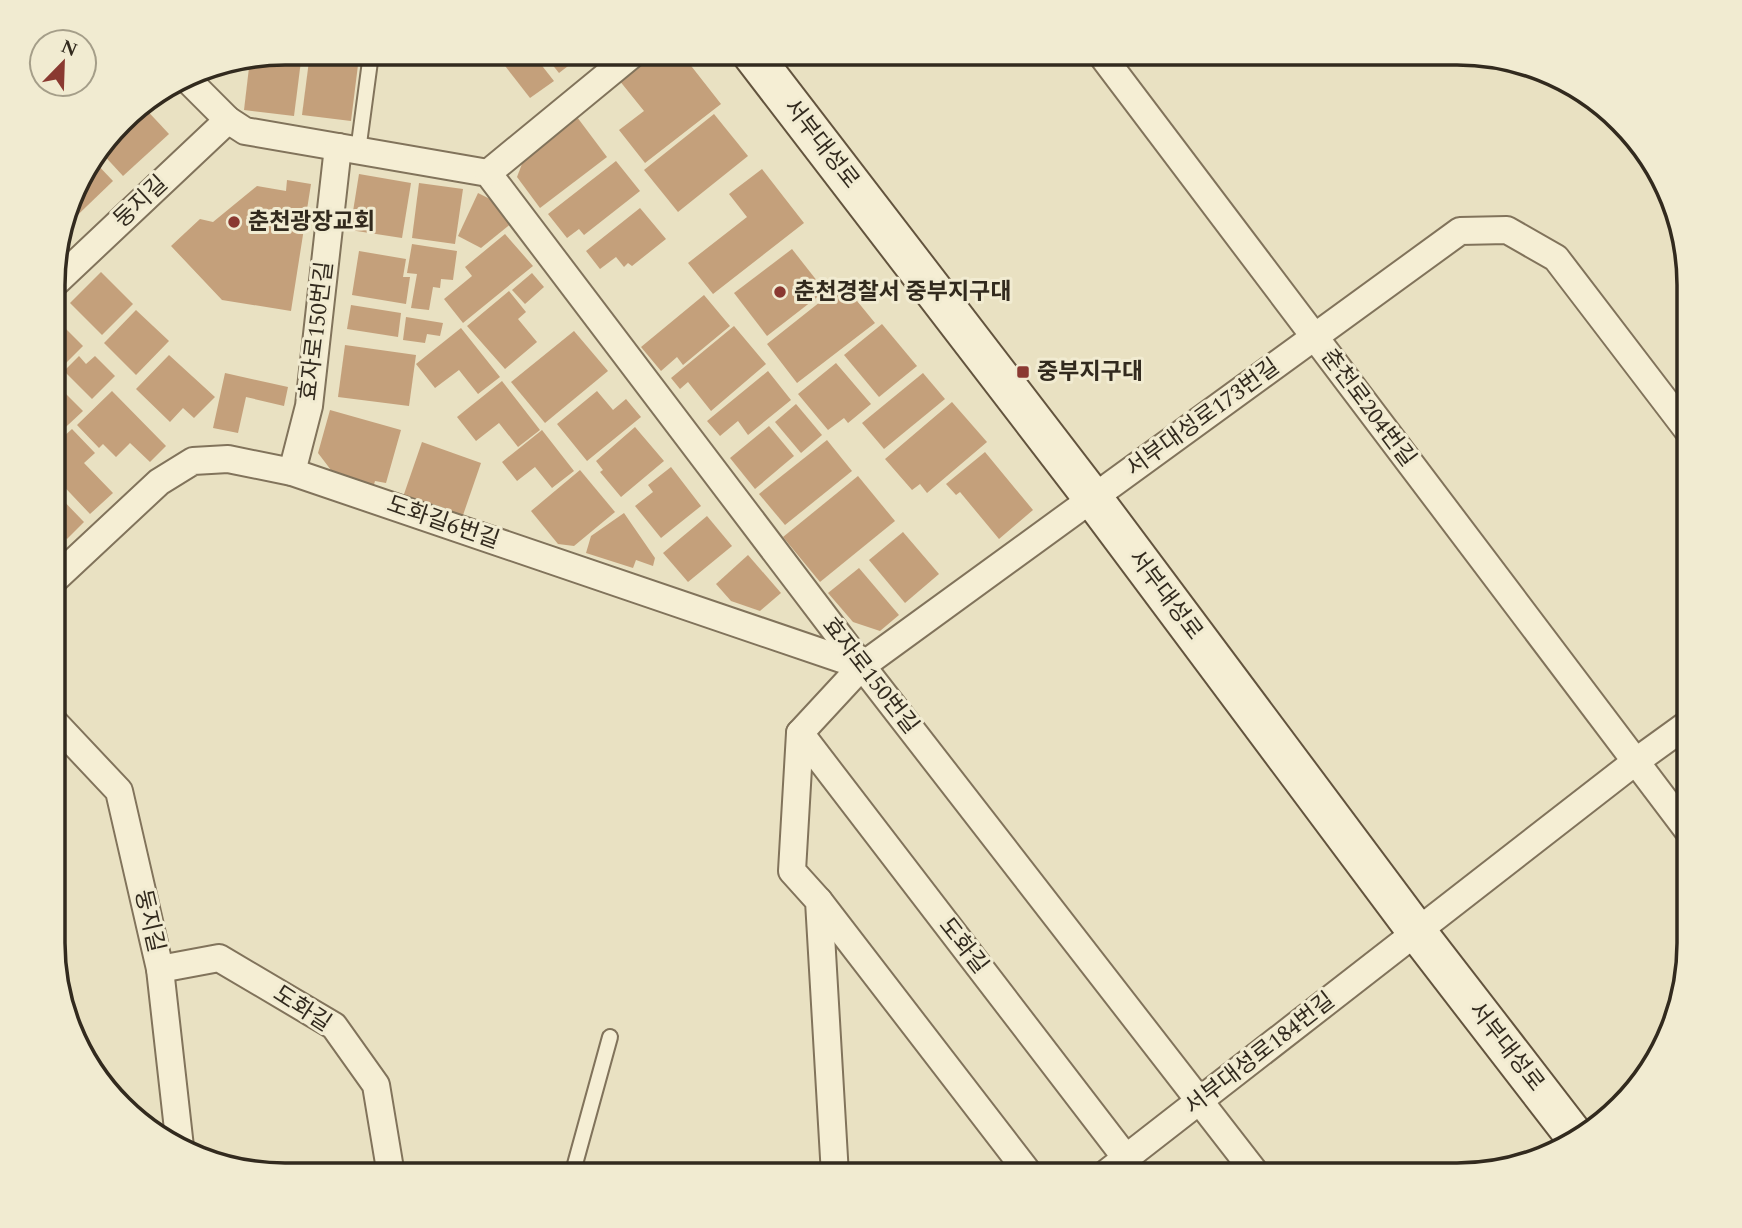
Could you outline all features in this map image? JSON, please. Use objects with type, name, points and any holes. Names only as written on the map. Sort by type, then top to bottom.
[{"type":"street","points":[[193,85],[228,120],[245,131],[488,173],[619,65]]},
{"type":"street","name":"서부대성로","points":[[760,65],[1092,497],[1417,932],[1571,1131]]},
{"type":"street","name":"춘천로204번길","points":[[1109,65],[1677,816]]},
{"type":"street","name":"둥지길","points":[[66,273],[228,120]]},
{"type":"street","name":"효자로150번길","points":[[292,472],[309,406],[348,149]]},
{"type":"street","name":"효자로150번길","points":[[488,173],[862,666],[1248,1163]]},
{"type":"street","name":"서부대성로173번길","points":[[1092,497],[1460,231],[1507,230],[1556,258],[1677,416]]},
{"type":"street","name":"도화길6번길","points":[[65,570],[159,482],[193,461],[228,459],[292,472],[862,666]]},
{"type":"street","points":[[1021,1163],[792,871],[800,733],[862,666],[1092,497]]},
{"type":"street","points":[[1417,932],[1677,732]]},
{"type":"street","name":"도화길","points":[[800,733],[1126,1158]]},
{"type":"street","name":"둥지길","points":[[65,734],[119,791],[160,969],[179,1136]]},
{"type":"street","points":[[818,901],[834,1163]]},
{"type":"street","name":"서부대성로184번길","points":[[1120,1163],[1417,932]]},
{"type":"street","name":"도화길","points":[[160,969],[219,958],[334,1026],[376,1085],[389,1163]]},
{"type":"lane","points":[[348,149],[368,65]]},
{"type":"lane","points":[[575,1163],[610,1037]]},
{"type":"building","points":[[300,65],[294,116],[244,110],[249,68]]},
{"type":"building","points":[[308,65],[358,65],[351,121],[302,115]]},
{"type":"building","points":[[504,65],[541,65],[554,81],[530,98]]},
{"type":"building","points":[[553,65],[569,65],[559,73]]},
{"type":"building","points":[[638,65],[690,65],[721,104],[645,163],[619,130],[644,111],[619,80]]},
{"type":"building","points":[[149,112],[169,134],[123,176],[106,157],[119,140]]},
{"type":"building","points":[[714,114],[748,156],[678,212],[644,170]]},
{"type":"building","points":[[577,117],[607,157],[540,208],[517,177],[525,156]]},
{"type":"building","points":[[616,161],[640,191],[584,235],[579,229],[567,238],[548,214]]},
{"type":"building","points":[[99,167],[113,181],[75,218],[81,200]]},
{"type":"building","points":[[762,169],[804,223],[713,294],[688,263],[747,217],[729,194]]},
{"type":"building","points":[[359,174],[411,183],[402,238],[350,230]]},
{"type":"building","points":[[287,180],[311,184],[291,311],[222,300],[171,246],[200,219],[213,222],[257,186],[286,191]]},
{"type":"building","points":[[419,183],[463,189],[455,244],[412,238]]},
{"type":"building","points":[[478,193],[498,203],[513,222],[481,248],[458,236]]},
{"type":"building","points":[[640,208],[666,239],[632,266],[628,263],[624,267],[616,257],[600,269],[586,251]]},
{"type":"building","points":[[505,234],[533,266],[463,323],[444,299],[472,276],[465,267]]},
{"type":"building","points":[[412,244],[457,251],[453,280],[441,279],[440,288],[433,287],[429,310],[411,308],[417,274],[407,273]]},
{"type":"building","name":"춘천경찰서 중부지구대","points":[[792,249],[825,291],[767,336],[734,293]]},
{"type":"building","points":[[359,251],[406,259],[403,277],[410,277],[406,304],[352,295]]},
{"type":"building","points":[[101,272],[133,304],[102,335],[70,303]]},
{"type":"building","points":[[532,273],[544,287],[525,304],[512,290]]},
{"type":"building","points":[[849,279],[859,292],[853,296],[875,323],[797,383],[767,344]]},
{"type":"building","points":[[509,291],[526,312],[518,319],[537,342],[505,369],[467,326]]},
{"type":"building","points":[[704,295],[730,326],[683,365],[677,357],[661,371],[641,347]]},
{"type":"building","points":[[351,305],[401,313],[398,337],[347,329]]},
{"type":"building","points":[[136,310],[169,341],[136,375],[104,343]]},
{"type":"building","points":[[406,317],[443,323],[440,336],[427,334],[425,343],[403,340]]},
{"type":"building","points":[[882,324],[917,366],[879,397],[844,355]]},
{"type":"building","points":[[734,326],[766,364],[711,411],[688,382],[680,389],[671,378]]},
{"type":"building","points":[[65,328],[83,346],[65,364]]},
{"type":"building","points":[[461,328],[500,377],[478,394],[459,370],[435,388],[416,364]]},
{"type":"building","points":[[574,331],[608,371],[545,423],[511,382]]},
{"type":"building","points":[[345,345],[416,355],[409,406],[338,397]]},
{"type":"building","points":[[169,355],[215,397],[194,418],[183,408],[170,422],[136,389]]},
{"type":"building","points":[[79,356],[86,364],[95,356],[115,376],[92,399],[65,370]]},
{"type":"building","points":[[836,363],[871,404],[848,423],[844,418],[828,430],[798,394]]},
{"type":"building","points":[[768,371],[791,400],[748,435],[738,421],[720,436],[707,421]]},
{"type":"building","points":[[225,373],[288,387],[284,406],[246,397],[238,433],[213,428]]},
{"type":"building","points":[[923,373],[945,399],[884,449],[862,423]]},
{"type":"building","points":[[502,381],[540,430],[518,447],[499,423],[476,441],[457,417]]},
{"type":"building","points":[[112,391],[166,446],[150,462],[130,443],[116,457],[103,444],[99,448],[77,425]]},
{"type":"building","points":[[597,391],[613,410],[626,399],[641,417],[587,461],[557,424]]},
{"type":"building","points":[[65,393],[83,411],[65,428]]},
{"type":"building","points":[[952,402],[987,442],[927,493],[920,484],[912,490],[885,459]]},
{"type":"building","points":[[796,404],[822,435],[801,453],[775,422]]},
{"type":"building","points":[[330,410],[401,430],[386,483],[375,481],[373,488],[337,478],[318,453]]},
{"type":"building","points":[[769,426],[794,456],[755,489],[730,458]]},
{"type":"building","points":[[635,427],[664,461],[621,497],[600,472],[603,470],[596,461]]},
{"type":"building","points":[[72,429],[95,453],[84,463],[113,493],[90,514],[65,488],[65,435]]},
{"type":"building","points":[[542,430],[574,471],[552,488],[535,467],[517,481],[502,462]]},
{"type":"building","points":[[827,440],[852,471],[785,525],[759,494]]},
{"type":"building","points":[[422,442],[481,463],[462,518],[403,497]]},
{"type":"building","points":[[985,452],[1033,510],[999,539],[960,492],[956,495],[946,484]]},
{"type":"building","points":[[671,467],[701,506],[661,538],[635,506],[653,492],[648,485]]},
{"type":"building","points":[[580,470],[615,512],[574,546],[558,544],[531,511]]},
{"type":"building","points":[[858,476],[895,521],[820,582],[783,537]]},
{"type":"building","points":[[65,502],[84,522],[67,539],[65,537]]},
{"type":"building","points":[[624,513],[655,558],[653,566],[636,560],[633,568],[586,553],[591,536]]},
{"type":"building","points":[[707,516],[732,546],[688,582],[663,553]]},
{"type":"building","points":[[903,532],[939,574],[905,603],[869,560]]},
{"type":"building","points":[[748,555],[781,593],[760,611],[731,601],[716,584]]},
{"type":"building","points":[[859,568],[899,615],[880,631],[853,622],[828,593]]},
{"type":"place","name":"춘천광장교회","points":[[234,222]]},
{"type":"place","name":"춘천경찰서 중부지구대","points":[[780,292]]},
{"type":"place","name":"중부지구대","points":[[1023,372]]}]
